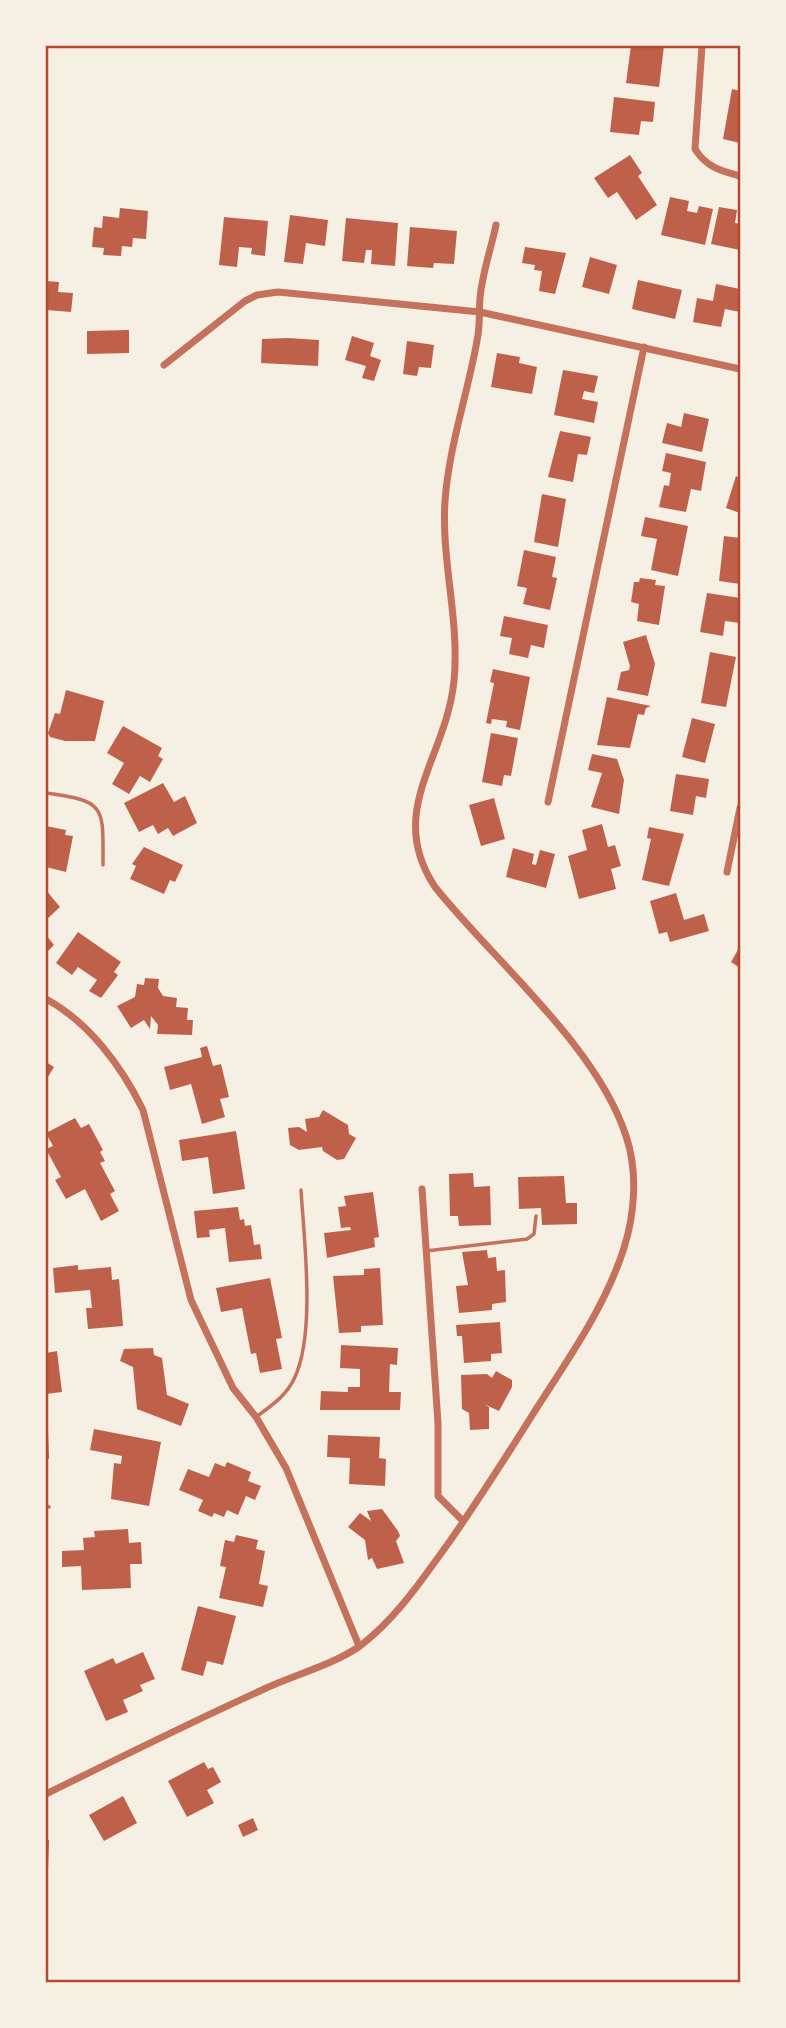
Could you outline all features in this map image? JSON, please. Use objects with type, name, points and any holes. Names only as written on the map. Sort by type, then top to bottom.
[{"type":"street","points":[[702,46],[695,149],[701,158],[715,169],[740,176]]},
{"type":"street","points":[[46,1794],[359,1646],[405,1602],[463,1521],[564,1365],[614,1273],[630,1225],[634,1183],[626,1136],[606,1093],[563,1033],[435,887],[424,871],[414,838],[415,807],[440,745],[452,699],[455,638],[445,502],[480,312],[480,297],[496,225]]},
{"type":"street","points":[[164,365],[245,301],[257,295],[278,292],[480,312],[740,369]]},
{"type":"street","points":[[548,802],[644,347]]},
{"type":"street","points":[[727,872],[740,808]]},
{"type":"street","points":[[46,999],[83,1025],[131,1084],[152,1134],[191,1300],[233,1388],[256,1417],[286,1468],[359,1646]]},
{"type":"street","points":[[422,1189],[438,1423],[438,1496],[463,1521]]},
{"type":"lane","points":[[46,793],[82,798],[99,811],[103,822],[103,865]]},
{"type":"lane","points":[[256,1417],[286,1391],[299,1367],[306,1277],[301,1190]]},
{"type":"lane","points":[[426,1251],[527,1239],[534,1234],[536,1216]]},
{"type":"building","points":[[631,46],[664,46],[659,87],[626,83]]},
{"type":"building","points":[[732,89],[740,91],[740,143],[723,139]]},
{"type":"building","points":[[614,97],[655,102],[653,122],[641,121],[639,135],[610,132]]},
{"type":"building","points":[[630,155],[642,173],[638,176],[657,205],[636,220],[617,192],[608,198],[594,178]]},
{"type":"building","points":[[670,197],[689,201],[687,211],[697,213],[699,206],[713,209],[705,245],[661,235]]},
{"type":"building","points":[[719,207],[737,210],[735,223],[740,224],[740,250],[711,244]]},
{"type":"building","points":[[120,208],[148,211],[146,239],[133,238],[132,247],[122,246],[121,256],[103,255],[104,248],[92,247],[94,227],[102,228],[103,216],[119,218]]},
{"type":"building","points":[[290,215],[328,220],[325,246],[306,243],[303,264],[284,262]]},
{"type":"building","points":[[224,217],[268,221],[265,256],[251,254],[252,248],[239,247],[237,267],[219,265]]},
{"type":"building","points":[[346,218],[398,223],[395,266],[371,264],[372,250],[366,250],[364,263],[342,261]]},
{"type":"building","points":[[410,227],[457,231],[454,264],[434,263],[433,268],[407,266]]},
{"type":"building","points":[[525,247],[566,253],[555,294],[539,291],[542,271],[534,270],[535,265],[522,263]]},
{"type":"building","points":[[590,257],[617,265],[609,294],[582,287]]},
{"type":"building","points":[[638,280],[682,290],[675,319],[632,309]]},
{"type":"building","points":[[46,281],[59,282],[58,292],[73,293],[71,312],[46,310]]},
{"type":"building","points":[[716,284],[740,289],[740,312],[725,309],[721,327],[693,322],[697,298],[713,301]]},
{"type":"building","points":[[129,330],[129,353],[87,354],[87,331]]},
{"type":"building","points":[[352,336],[374,343],[370,356],[381,360],[374,381],[362,378],[366,366],[345,360]]},
{"type":"building","points":[[262,339],[319,340],[318,366],[261,363]]},
{"type":"building","points":[[407,341],[434,345],[431,368],[419,367],[417,376],[403,374]]},
{"type":"building","points":[[497,353],[520,357],[519,363],[537,367],[532,394],[491,387]]},
{"type":"building","points":[[563,370],[598,376],[594,393],[584,391],[582,399],[598,402],[594,423],[554,415]]},
{"type":"building","points":[[684,413],[709,419],[702,452],[662,443],[667,423],[681,427]]},
{"type":"building","points":[[560,431],[591,437],[587,455],[578,454],[573,482],[548,477]]},
{"type":"building","points":[[666,453],[706,462],[701,491],[691,489],[686,512],[659,507],[664,485],[669,486],[671,473],[662,471]]},
{"type":"building","points":[[736,476],[740,478],[740,513],[726,508]]},
{"type":"building","points":[[542,494],[566,499],[558,547],[534,542]]},
{"type":"building","points":[[645,517],[688,526],[678,576],[651,570],[657,539],[641,536]]},
{"type":"building","points":[[724,536],[740,538],[740,584],[719,581]]},
{"type":"building","points":[[524,550],[556,557],[552,577],[557,578],[550,610],[523,604],[527,588],[517,586]]},
{"type":"building","points":[[640,578],[656,580],[655,585],[665,586],[659,625],[637,621],[639,604],[631,602],[634,582],[639,582]]},
{"type":"building","points":[[707,593],[740,598],[740,623],[725,621],[723,636],[700,632]]},
{"type":"building","points":[[504,616],[548,625],[544,648],[531,645],[528,658],[509,654],[512,638],[500,636]]},
{"type":"building","points":[[646,635],[655,664],[648,696],[617,690],[621,672],[629,670],[630,666],[623,642]]},
{"type":"building","points":[[710,652],[736,657],[726,707],[701,703]]},
{"type":"building","points":[[493,669],[530,677],[520,730],[506,727],[507,721],[492,719],[491,724],[486,723],[494,683],[490,682]]},
{"type":"building","points":[[66,690],[104,701],[95,741],[65,741],[50,737],[48,733],[55,713],[60,714]]},
{"type":"building","points":[[607,697],[651,706],[646,708],[644,715],[638,714],[630,748],[597,745]]},
{"type":"building","points":[[692,718],[715,724],[705,763],[682,757]]},
{"type":"building","points":[[123,726],[162,748],[158,756],[163,759],[150,782],[140,776],[129,794],[112,784],[124,763],[107,753]]},
{"type":"building","points":[[491,733],[518,738],[511,776],[504,775],[502,786],[482,782]]},
{"type":"building","points":[[592,754],[617,759],[624,780],[619,814],[591,807],[602,773],[588,770]]},
{"type":"building","points":[[676,774],[709,779],[706,798],[696,796],[693,815],[670,811]]},
{"type":"building","points":[[163,783],[174,802],[185,796],[197,823],[173,836],[168,828],[158,834],[153,825],[139,832],[124,803]]},
{"type":"building","points":[[494,798],[505,839],[481,846],[469,805]]},
{"type":"building","points":[[602,824],[608,847],[615,845],[621,866],[611,869],[616,889],[579,899],[568,856],[587,850],[582,830]]},
{"type":"building","points":[[46,826],[66,830],[65,835],[73,836],[66,872],[46,867]]},
{"type":"building","points":[[649,827],[684,834],[669,886],[642,880],[651,839],[647,838]]},
{"type":"building","points":[[144,847],[183,865],[175,882],[170,880],[164,894],[130,879],[136,866],[132,864]]},
{"type":"building","points":[[513,848],[534,854],[532,864],[536,865],[540,850],[555,854],[546,888],[506,877]]},
{"type":"building","points":[[46,890],[60,907],[46,920]]},
{"type":"building","points":[[676,893],[684,920],[704,914],[709,931],[670,942],[667,932],[659,934],[650,901]]},
{"type":"building","points":[[78,932],[121,962],[114,972],[118,975],[101,998],[89,991],[97,980],[78,967],[72,975],[56,963]]},
{"type":"building","points":[[46,935],[54,945],[46,953]]},
{"type":"building","points":[[740,946],[740,968],[731,962]]},
{"type":"building","points":[[145,978],[159,979],[158,988],[163,996],[177,998],[176,1007],[188,1008],[187,1020],[193,1020],[192,1035],[157,1034],[158,1025],[151,1016],[150,1029],[144,1020],[131,1028],[117,1006],[135,997],[137,984],[144,985]]},
{"type":"building","points":[[207,1046],[213,1066],[221,1064],[229,1097],[220,1099],[225,1117],[202,1124],[191,1084],[170,1090],[164,1067],[202,1057],[200,1048]]},
{"type":"building","points":[[46,1062],[54,1067],[46,1080]]},
{"type":"building","points":[[323,1110],[348,1125],[349,1134],[356,1138],[344,1159],[337,1160],[323,1151],[322,1147],[299,1150],[290,1145],[288,1128],[299,1127],[307,1132],[305,1119],[319,1117]]},
{"type":"building","points":[[75,1118],[81,1128],[89,1124],[103,1150],[100,1152],[105,1161],[100,1163],[115,1191],[110,1194],[119,1211],[101,1221],[85,1189],[66,1199],[55,1180],[61,1177],[46,1149],[53,1146],[46,1133]]},
{"type":"building","points":[[236,1131],[245,1189],[213,1194],[208,1157],[182,1161],[179,1140]]},
{"type":"building","points":[[473,1173],[474,1187],[490,1186],[491,1225],[459,1226],[458,1216],[450,1216],[449,1174]]},
{"type":"building","points":[[564,1176],[566,1203],[577,1203],[577,1224],[542,1225],[541,1208],[519,1209],[518,1177]]},
{"type":"building","points":[[373,1192],[379,1237],[374,1238],[375,1247],[327,1258],[324,1233],[351,1230],[350,1227],[341,1228],[338,1207],[346,1206],[344,1196]]},
{"type":"building","points":[[238,1207],[240,1220],[244,1219],[245,1226],[251,1225],[254,1245],[260,1244],[262,1259],[229,1262],[225,1228],[209,1230],[210,1237],[197,1238],[194,1211]]},
{"type":"building","points":[[487,1250],[488,1258],[496,1257],[497,1271],[505,1270],[506,1302],[492,1304],[492,1310],[459,1313],[456,1286],[468,1285],[462,1252]]},
{"type":"building","points":[[78,1265],[78,1270],[111,1267],[112,1280],[119,1279],[123,1326],[88,1329],[86,1308],[92,1308],[90,1290],[55,1293],[53,1268]]},
{"type":"building","points":[[380,1268],[383,1325],[361,1326],[361,1332],[339,1333],[333,1276],[364,1275],[364,1269]]},
{"type":"building","points":[[270,1278],[282,1338],[276,1339],[282,1369],[260,1373],[256,1353],[251,1354],[242,1308],[221,1312],[216,1288]]},
{"type":"building","points":[[500,1322],[502,1353],[491,1354],[491,1361],[464,1363],[462,1336],[457,1336],[456,1325]]},
{"type":"building","points":[[341,1345],[398,1348],[397,1365],[390,1364],[389,1392],[401,1392],[400,1410],[320,1410],[321,1391],[348,1392],[348,1387],[360,1387],[360,1369],[340,1368]]},
{"type":"building","points":[[153,1348],[154,1355],[162,1358],[167,1395],[189,1404],[181,1426],[137,1409],[133,1367],[120,1361],[124,1349]]},
{"type":"building","points":[[57,1351],[62,1392],[46,1394],[46,1353]]},
{"type":"building","points":[[496,1371],[512,1380],[512,1387],[499,1411],[484,1404],[489,1407],[489,1429],[470,1430],[469,1413],[462,1409],[461,1375],[487,1374],[492,1378]]},
{"type":"building","points":[[94,1429],[161,1442],[149,1506],[111,1499],[114,1463],[121,1464],[122,1456],[90,1450]]},
{"type":"building","points":[[48,1430],[49,1459],[46,1459]]},
{"type":"building","points":[[328,1435],[380,1437],[379,1458],[386,1459],[385,1486],[349,1484],[350,1458],[327,1457]]},
{"type":"building","points":[[227,1462],[251,1472],[248,1481],[261,1486],[255,1500],[246,1496],[238,1515],[227,1510],[224,1517],[214,1513],[212,1517],[198,1511],[203,1500],[179,1490],[188,1469],[209,1477],[215,1463],[225,1467]]},
{"type":"building","points":[[382,1509],[398,1531],[400,1536],[396,1541],[404,1563],[377,1569],[372,1558],[368,1560],[365,1540],[348,1527],[360,1513],[371,1521],[367,1511]]},
{"type":"building","points":[[128,1529],[129,1543],[141,1542],[142,1564],[130,1564],[131,1588],[82,1590],[81,1566],[62,1567],[62,1551],[84,1550],[83,1538],[95,1537],[94,1531]]},
{"type":"building","points":[[236,1535],[258,1540],[256,1549],[265,1551],[259,1584],[268,1586],[263,1607],[219,1598],[226,1567],[220,1566],[225,1540],[234,1542]]},
{"type":"building","points":[[198,1606],[236,1616],[223,1665],[207,1661],[203,1676],[181,1670]]},
{"type":"building","points":[[143,1652],[155,1679],[140,1685],[143,1691],[123,1700],[128,1712],[106,1721],[84,1671],[113,1658],[116,1664]]},
{"type":"building","points":[[204,1762],[208,1769],[213,1767],[221,1782],[207,1790],[214,1803],[187,1817],[168,1781]]},
{"type":"building","points":[[123,1796],[137,1823],[104,1841],[89,1815]]},
{"type":"building","points":[[253,1818],[258,1830],[243,1837],[238,1825]]},
{"type":"building","points":[[46,1840],[49,1840],[48,1870],[46,1870]]}]
